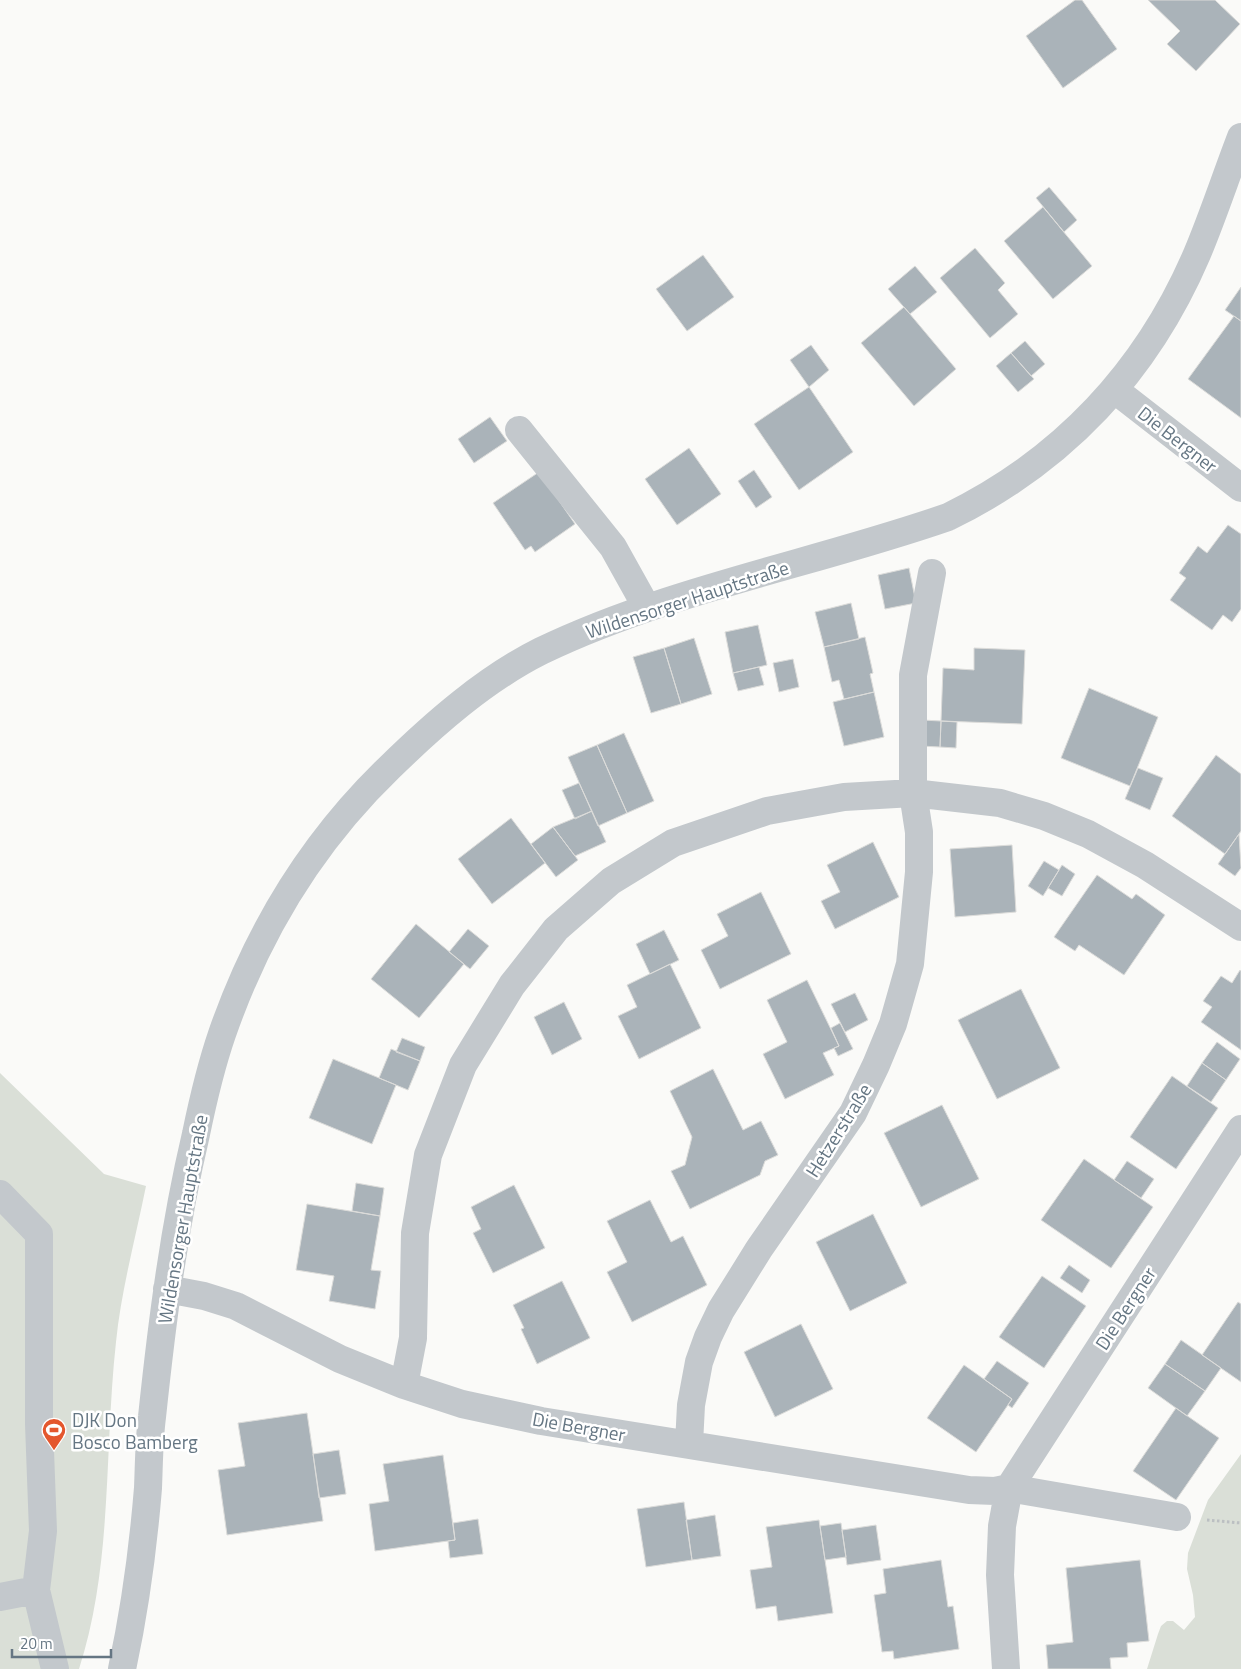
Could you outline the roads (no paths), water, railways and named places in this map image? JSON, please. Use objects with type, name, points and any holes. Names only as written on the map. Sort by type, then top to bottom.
[{"type":"street","name":"Wildensorger Hauptstraße","points":[[122,1669],[134,1616],[139,1576],[151,1420],[184,1183],[222,1034],[278,908],[314,852],[368,788],[421,736],[484,687],[536,654],[608,621],[948,516],[987,498],[1028,471],[1086,421],[1115,390],[1143,353],[1178,294],[1197,254],[1241,137]]},
{"type":"street","name":"Die Bergner","points":[[1115,390],[1241,488]]},
{"type":"street","points":[[519,430],[613,547],[647,608]]},
{"type":"street","name":"Hetzerstraße","points":[[689,1444],[691,1406],[699,1362],[708,1337],[721,1310],[759,1249],[853,1113],[893,1024],[910,964],[920,872],[919,832],[913,793],[913,675],[932,573]]},
{"type":"street","points":[[404,1385],[413,1338],[415,1233],[428,1155],[463,1065],[512,985],[556,929],[611,881],[673,843],[767,811],[844,797],[913,793],[1000,803],[1044,816],[1088,834],[1145,865],[1241,927]]},
{"type":"street","name":"Die Bergner","points":[[1006,1669],[1000,1575],[1002,1526],[1009,1488],[1241,1129]]},
{"type":"street","points":[[0,1194],[39,1234],[39,1424],[43,1531],[36,1590],[55,1669]]},
{"type":"street","name":"Die Bergner","points":[[168,1289],[204,1296],[236,1306],[340,1358],[404,1385],[462,1404],[541,1421],[969,1490],[995,1491],[1009,1488],[1177,1517]]},
{"type":"street","points":[[0,1596],[36,1590]]},
{"type":"place","name":"DJK Don Bosco Bamberg","points":[[54,1451]]}]
